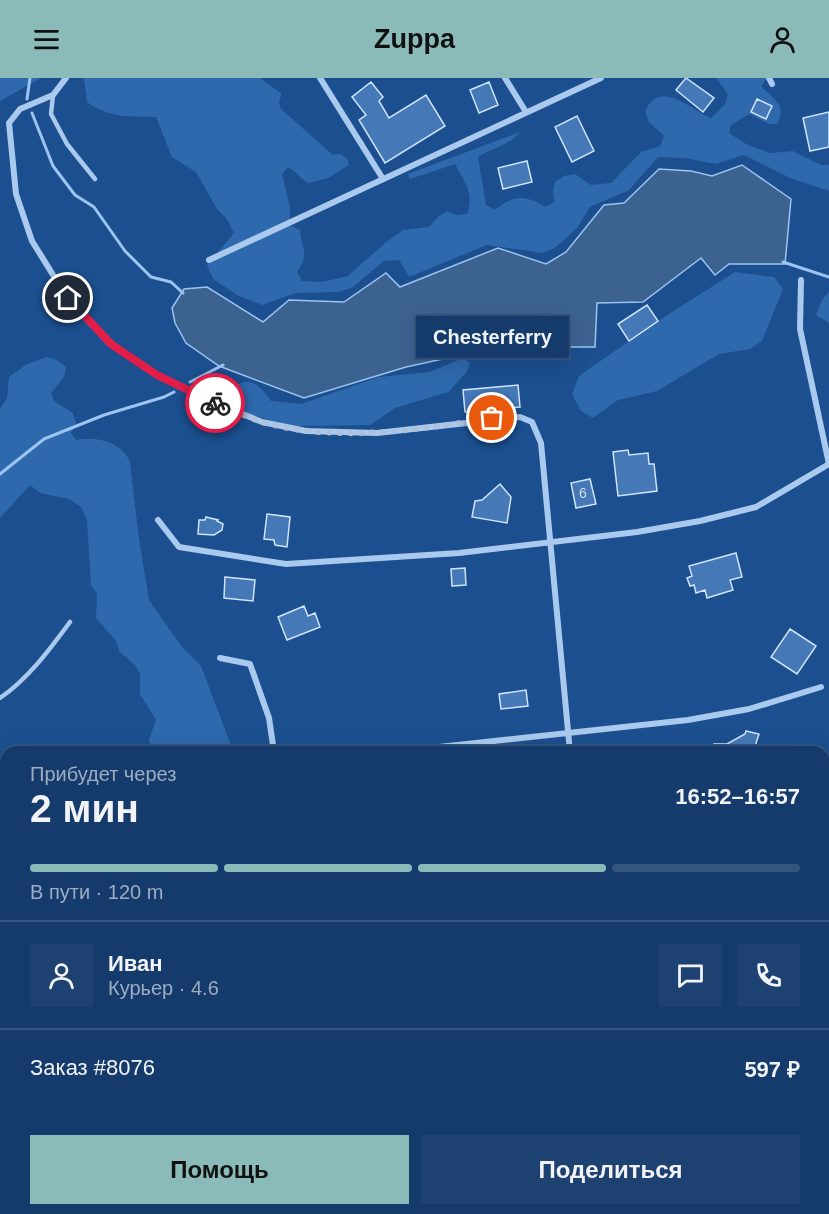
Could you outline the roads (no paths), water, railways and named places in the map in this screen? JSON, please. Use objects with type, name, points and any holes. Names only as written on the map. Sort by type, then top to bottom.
[{"type":"street","points":[[66,78],[53,95],[20,109],[9,123],[16,194],[32,241],[68,298],[111,344],[157,375],[211,401],[262,422],[306,431],[377,433],[492,418],[519,417],[531,422],[540,443],[569,746]]},
{"type":"street","points":[[320,78],[383,179]]},
{"type":"street","points":[[505,78],[526,112]]},
{"type":"street","points":[[209,260],[601,78]]},
{"type":"street","points":[[158,520],[179,547],[286,564],[459,553],[550,543],[689,523],[756,507],[829,464],[800,329],[801,280]]},
{"type":"street","points":[[220,658],[250,664],[269,718],[273,746]]},
{"type":"street","points":[[451,746],[698,718],[749,709],[821,687]]},
{"type":"lane","points":[[53,95],[51,114],[67,144],[95,179]]},
{"type":"lane","points":[[0,698],[8,693],[47,654],[70,622]]},
{"type":"waterway","points":[[27,99],[30,78]]},
{"type":"waterway","points":[[32,113],[53,166],[75,195],[94,207],[125,251],[151,277],[171,282],[183,293]]},
{"type":"waterway","points":[[783,262],[829,277]]},
{"type":"waterway","points":[[190,382],[223,365]]},
{"type":"waterway","points":[[0,474],[44,439],[104,415],[174,392]]},
{"type":"place","name":"Chesterferry","points":[[492,418]]}]
